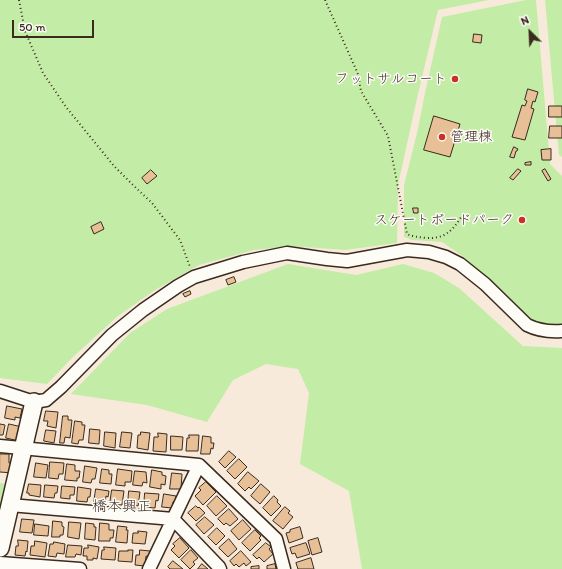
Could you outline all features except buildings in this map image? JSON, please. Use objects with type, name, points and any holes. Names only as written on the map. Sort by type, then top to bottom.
[{"type":"street","points":[[0,391],[34,402],[46,400],[61,388],[112,335],[143,310],[194,277],[243,262],[287,253],[347,261],[407,250],[429,252],[446,257],[460,264],[484,284],[527,325],[549,332],[562,331]]},
{"type":"street","points":[[0,548],[34,402]]},
{"type":"street","points":[[0,446],[199,465],[276,539],[284,569]]},
{"type":"street","points":[[149,569],[199,465]]},
{"type":"street","points":[[10,505],[173,519],[219,566],[220,569]]},
{"type":"street","points":[[0,564],[80,569]]},
{"type":"path","points":[[19,0],[25,31],[43,73],[71,113],[114,166],[152,203],[180,240],[194,277]]},
{"type":"path","points":[[325,0],[358,74],[361,91],[388,136],[407,234],[414,237],[437,238],[452,230],[462,216],[471,215]]},
{"type":"green space","points":[[0,0],[489,0],[438,10],[398,185],[397,243],[345,250],[291,246],[254,250],[199,265],[155,290],[118,316],[74,356],[47,384],[0,378]]},
{"type":"green space","points":[[526,0],[536,0],[550,164],[562,176],[562,326],[546,325],[530,320],[483,274],[461,255],[442,242],[412,240],[404,237],[404,185],[418,129],[442,17]]},
{"type":"green space","points":[[545,0],[562,0],[562,157],[559,155]]},
{"type":"green space","points":[[288,264],[356,275],[403,264],[434,273],[459,288],[523,346],[562,348],[562,569],[362,569],[349,491],[300,464],[309,393],[298,369],[266,364],[233,380],[207,422],[147,405],[71,394],[130,333],[167,309]]},
{"type":"green space","points":[[0,483],[9,484],[0,532]]},
{"type":"place","name":"フットサルコート","points":[[455,79]]},
{"type":"place","name":"管理棟","points":[[442,137]]},
{"type":"place","name":"スケートボードパーク","points":[[522,220]]},
{"type":"district","name":"橋本興正","points":[[122,507]]}]
